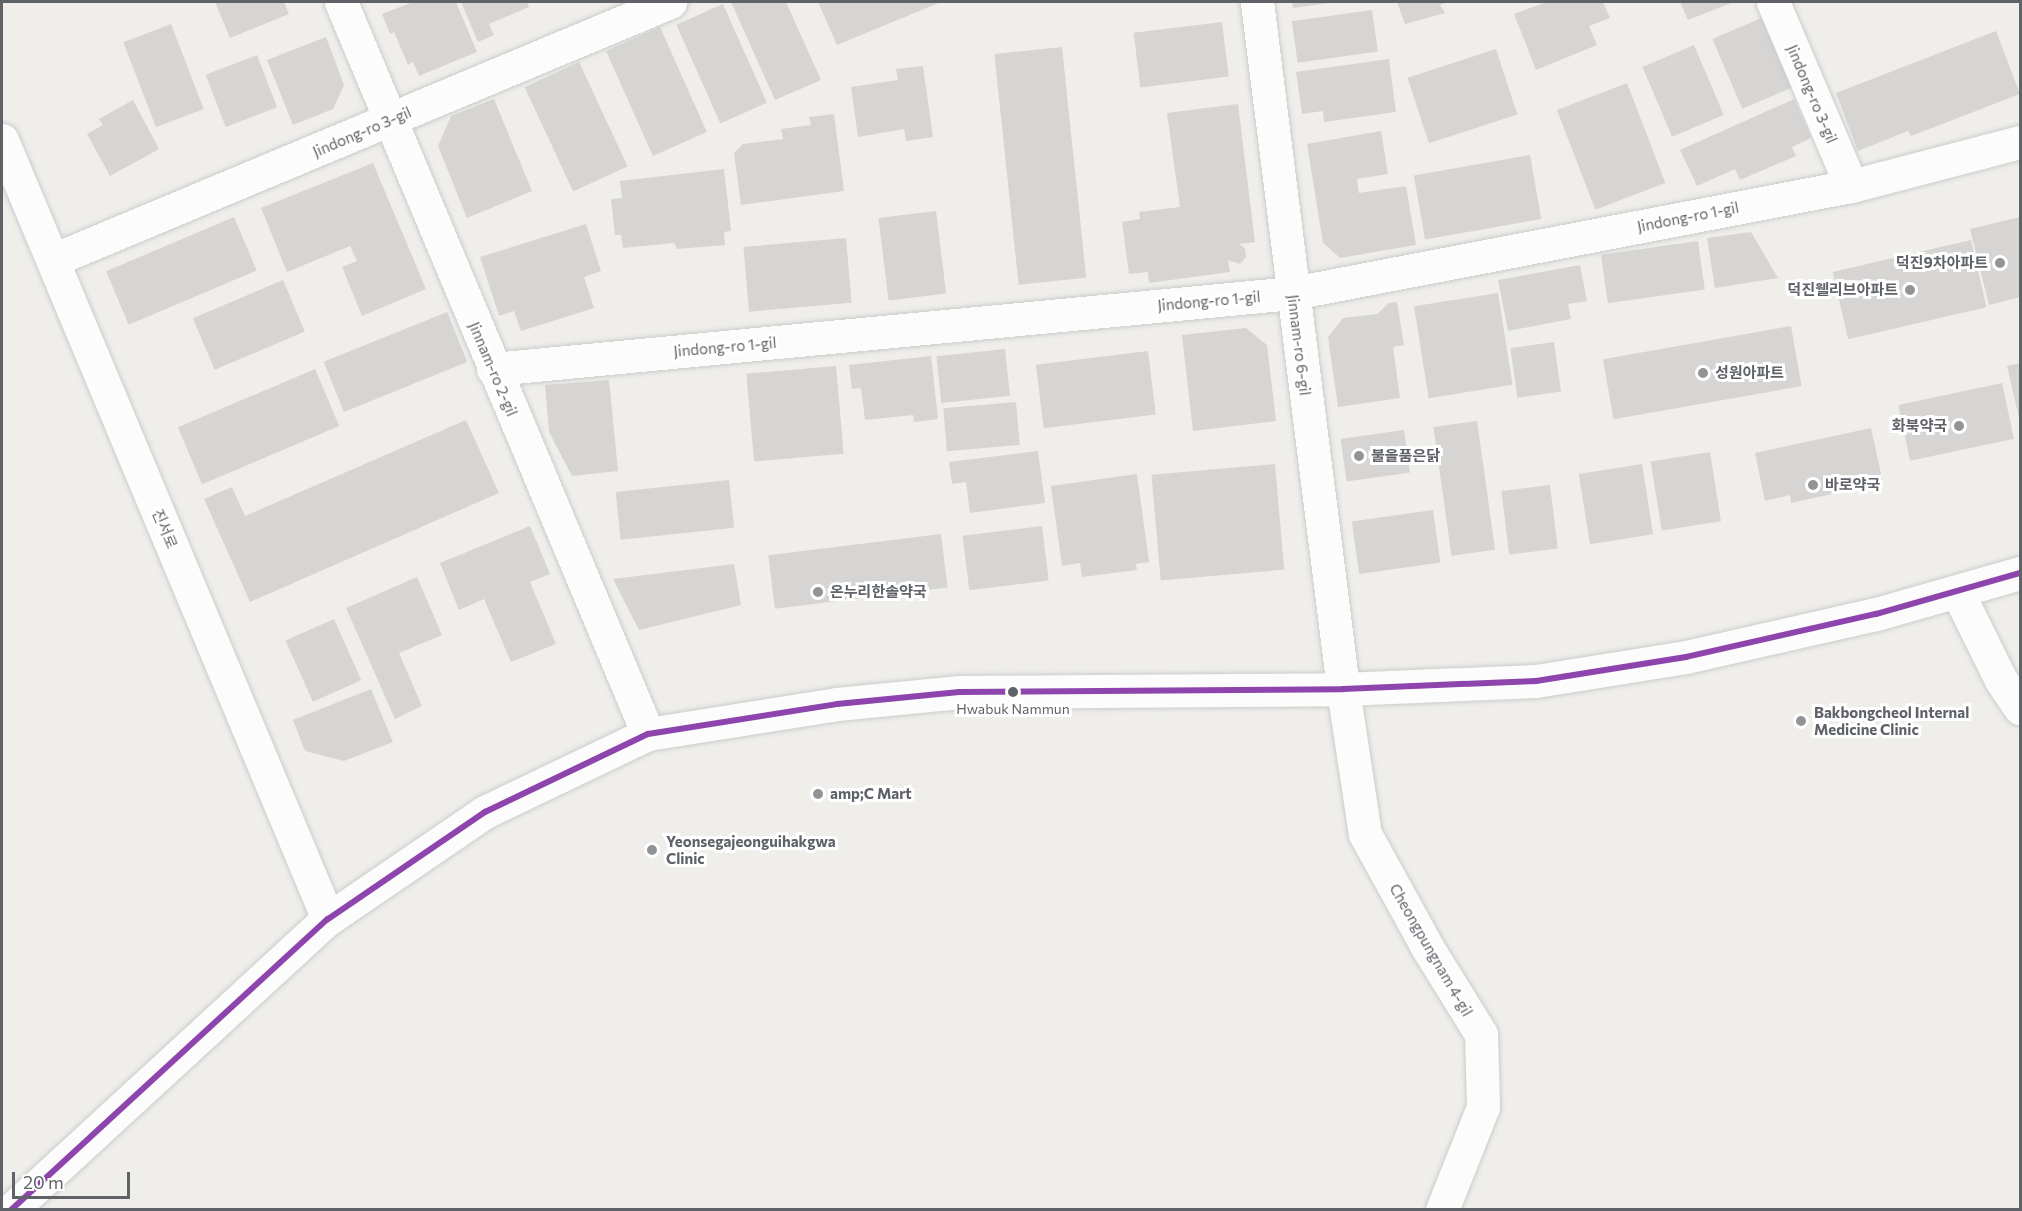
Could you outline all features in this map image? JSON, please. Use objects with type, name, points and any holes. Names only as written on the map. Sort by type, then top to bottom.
[{"type":"street","name":"Jinnam-ro 2-gil","points":[[341,2],[648,734]]},
{"type":"street","name":"Jindong-ro 3-gil","points":[[53,260],[670,2]]},
{"type":"street","name":"Jinnam-ro 6-gil","points":[[1257,2],[1343,689]]},
{"type":"street","name":"Jindong-ro 3-gil","points":[[1773,2],[1851,186]]},
{"type":"street","name":"진서로","points":[[2,140],[328,919]]},
{"type":"street","name":"Jindong-ro 1-gil","points":[[493,369],[1293,293],[1851,186],[2020,142]]},
{"type":"street","points":[[11,1209],[328,919],[485,812],[648,734],[837,704],[959,692],[1343,689],[1536,681],[1686,657],[1876,614],[1958,593],[2020,573]]},
{"type":"street","points":[[1958,593],[2001,680],[2020,708]]},
{"type":"street","name":"Cheongpungnam 4-gil","points":[[1343,689],[1365,834],[1427,947],[1481,1034],[1483,1107],[1442,1209]]},
{"type":"building","points":[[215,2],[284,2],[289,14],[230,38]]},
{"type":"building","points":[[413,2],[456,2],[477,52],[419,76],[413,62],[408,65],[394,32],[390,34],[382,14]]},
{"type":"building","points":[[461,2],[527,2],[529,7],[489,24],[494,35],[478,42]]},
{"type":"building","points":[[731,2],[786,2],[821,80],[775,100]]},
{"type":"building","points":[[818,2],[941,2],[837,45]]},
{"type":"building","points":[[1292,2],[1329,2],[1329,3],[1293,8]]},
{"type":"building","points":[[1397,2],[1449,2],[1440,5],[1445,13],[1405,24]]},
{"type":"building","points":[[1547,2],[1603,2],[1610,18],[1589,26],[1597,45],[1536,70],[1514,14]]},
{"type":"building","points":[[1680,2],[1734,2],[1688,20]]},
{"type":"building","points":[[723,4],[767,103],[720,123],[676,25]]},
{"type":"building","points":[[1372,10],[1378,52],[1298,63],[1292,21]]},
{"type":"building","points":[[1764,17],[1794,87],[1742,109],[1712,39]]},
{"type":"building","points":[[1222,22],[1229,77],[1140,87],[1134,33]]},
{"type":"building","points":[[171,24],[204,109],[156,127],[123,42]]},
{"type":"building","points":[[660,27],[707,132],[653,156],[606,51]]},
{"type":"building","points":[[1996,31],[2020,94],[1911,136],[1908,131],[1858,151],[1836,93]]},
{"type":"building","points":[[326,37],[344,85],[333,109],[293,125],[267,60]]},
{"type":"building","points":[[1694,45],[1724,115],[1672,137],[1642,67]]},
{"type":"building","points":[[1062,47],[1086,278],[1019,285],[994,54]]},
{"type":"building","points":[[1496,49],[1517,115],[1429,143],[1408,78]]},
{"type":"building","points":[[257,55],[277,107],[226,127],[206,75]]},
{"type":"building","points":[[1389,59],[1396,112],[1324,122],[1323,111],[1302,114],[1296,72]]},
{"type":"building","points":[[579,62],[628,166],[573,192],[525,87]]},
{"type":"building","points":[[923,66],[933,137],[906,141],[904,129],[858,137],[851,87],[898,80],[896,69]]},
{"type":"building","points":[[1627,83],[1665,183],[1595,210],[1557,110]]},
{"type":"building","points":[[494,99],[532,191],[467,218],[438,146],[451,116]]},
{"type":"building","points":[[1794,99],[1811,138],[1792,147],[1796,156],[1740,180],[1735,169],[1697,186],[1680,150]]},
{"type":"building","points":[[133,100],[159,149],[110,176],[87,134],[103,125],[99,119]]},
{"type":"building","points":[[1238,104],[1255,242],[1239,244],[1245,248],[1246,257],[1240,264],[1228,260],[1230,272],[1149,283],[1148,272],[1129,274],[1122,222],[1140,219],[1139,212],[1180,207],[1167,113]]},
{"type":"building","points":[[834,114],[844,191],[741,205],[734,153],[743,144],[783,139],[781,129],[811,125],[809,117]]},
{"type":"building","points":[[1381,131],[1388,174],[1357,179],[1359,193],[1406,186],[1416,245],[1340,258],[1323,243],[1307,144]]},
{"type":"building","points":[[1530,155],[1541,219],[1425,240],[1414,175]]},
{"type":"building","points":[[373,163],[426,289],[362,316],[342,267],[357,261],[350,246],[287,272],[261,208]]},
{"type":"building","points":[[724,169],[731,231],[724,232],[725,245],[677,249],[674,243],[623,248],[621,235],[615,235],[611,199],[622,198],[620,181]]},
{"type":"building","points":[[936,211],[946,293],[889,300],[878,218]]},
{"type":"building","points":[[234,217],[257,270],[129,325],[106,271]]},
{"type":"building","name":"덕진9차아파트","points":[[2020,217],[2020,297],[1989,305],[1970,229]]},
{"type":"building","points":[[586,224],[601,271],[584,277],[594,308],[521,331],[514,311],[499,316],[480,257]]},
{"type":"building","points":[[1751,232],[1778,278],[1715,288],[1707,238]]},
{"type":"building","points":[[846,238],[852,303],[749,312],[743,247]]},
{"type":"building","name":"덕진웰리브아파트","points":[[1971,240],[1987,307],[1848,339],[1833,272]]},
{"type":"building","points":[[1698,241],[1705,290],[1608,303],[1601,255]]},
{"type":"building","points":[[1580,265],[1587,301],[1568,304],[1571,319],[1508,331],[1498,280]]},
{"type":"building","points":[[283,280],[305,332],[215,370],[193,318]]},
{"type":"building","points":[[1498,293],[1513,385],[1429,398],[1414,306]]},
{"type":"building","points":[[1397,302],[1404,345],[1393,347],[1400,398],[1338,407],[1328,337],[1343,318],[1377,314],[1389,303]]},
{"type":"building","points":[[447,312],[467,362],[344,412],[324,362]]},
{"type":"building","name":"성원아파트","points":[[1791,326],[1802,386],[1613,419],[1603,359]]},
{"type":"building","points":[[1246,328],[1267,345],[1276,421],[1193,431],[1182,335]]},
{"type":"building","points":[[1554,342],[1561,392],[1517,398],[1510,348]]},
{"type":"building","points":[[1005,349],[1010,396],[941,403],[936,356]]},
{"type":"building","points":[[1148,351],[1156,415],[1044,428],[1036,365]]},
{"type":"building","points":[[931,356],[938,419],[914,422],[913,415],[865,420],[861,388],[852,389],[849,365]]},
{"type":"building","points":[[2020,363],[2020,422],[2007,366]]},
{"type":"building","points":[[836,366],[844,454],[754,462],[746,374]]},
{"type":"building","points":[[315,369],[339,426],[202,484],[178,427]]},
{"type":"building","points":[[609,380],[618,471],[572,476],[549,432],[545,385]]},
{"type":"building","points":[[2002,383],[2014,439],[1910,461],[1898,405]]},
{"type":"building","points":[[1016,402],[1020,445],[947,451],[943,408]]},
{"type":"building","points":[[466,420],[499,493],[250,602],[204,499],[232,487],[245,516]]},
{"type":"building","points":[[1477,421],[1495,550],[1452,556],[1433,427]]},
{"type":"building","points":[[1871,428],[1883,483],[1791,503],[1790,495],[1765,501],[1755,453]]},
{"type":"building","points":[[1404,430],[1410,473],[1347,481],[1341,439]]},
{"type":"building","points":[[1038,451],[1045,503],[970,513],[966,482],[952,484],[949,462]]},
{"type":"building","points":[[1710,452],[1721,521],[1662,531],[1651,461]]},
{"type":"building","points":[[1275,464],[1284,570],[1161,580],[1151,475]]},
{"type":"building","points":[[1642,464],[1653,534],[1590,544],[1579,474]]},
{"type":"building","points":[[1137,474],[1149,562],[1136,564],[1137,570],[1082,577],[1080,563],[1062,566],[1051,486]]},
{"type":"building","points":[[729,480],[734,528],[621,540],[616,492]]},
{"type":"building","points":[[1550,485],[1558,549],[1509,554],[1501,491]]},
{"type":"building","points":[[1433,510],[1440,562],[1359,574],[1352,521]]},
{"type":"building","points":[[530,526],[550,574],[530,582],[556,644],[511,662],[484,599],[459,610],[440,563]]},
{"type":"building","points":[[1042,526],[1049,581],[969,590],[963,536]]},
{"type":"building","points":[[941,534],[948,588],[775,609],[768,555]]},
{"type":"building","points":[[734,564],[741,605],[639,630],[613,579]]},
{"type":"building","points":[[417,577],[442,635],[399,653],[422,706],[395,719],[346,608]]},
{"type":"building","points":[[334,619],[361,680],[313,702],[286,641]]},
{"type":"building","points":[[371,689],[393,742],[344,761],[305,751],[293,720]]},
{"type":"transit line","points":[[11,1210],[328,919],[485,812],[648,734],[837,704],[959,692],[1343,689],[1536,681],[1686,657],[1876,614],[2020,573]]},
{"type":"place","name":"덕진9차아파트","points":[[2000,263]]},
{"type":"place","name":"덕진웰리브아파트","points":[[1910,290]]},
{"type":"place","name":"성원아파트","points":[[1703,373]]},
{"type":"place","name":"화북약국","points":[[1959,426]]},
{"type":"place","name":"불을품은닭","points":[[1359,456]]},
{"type":"place","name":"바로약국","points":[[1813,485]]},
{"type":"place","name":"온누리한솔약국","points":[[818,592]]},
{"type":"place","name":"Hwabuk Nammun","points":[[1013,692]]},
{"type":"place","name":"Bakbongcheol Internal Medicine Clinic","points":[[1801,721]]},
{"type":"place","name":"amp;C Mart","points":[[818,794]]},
{"type":"place","name":"Yeonsegajeonguihakgwa Clinic","points":[[652,850]]}]
